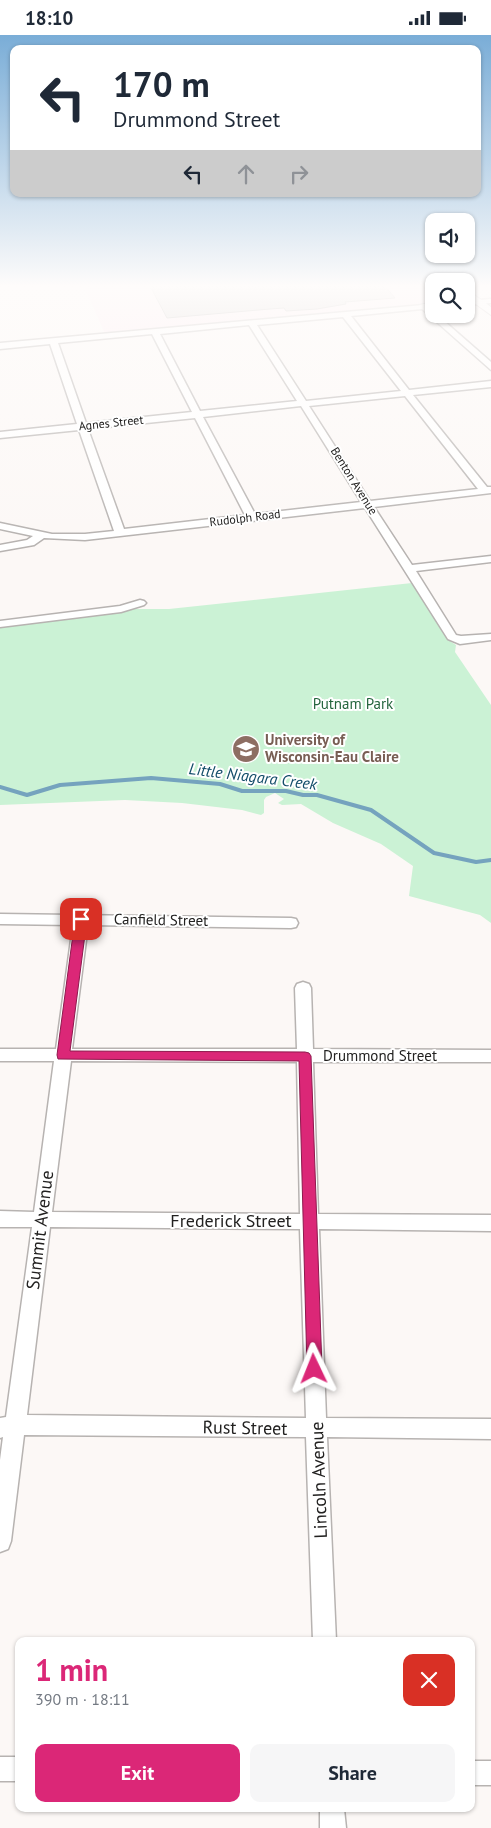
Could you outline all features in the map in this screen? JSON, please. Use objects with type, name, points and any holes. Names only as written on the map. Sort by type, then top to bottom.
[{"type":"street","points":[[63,370],[120,533]]},
{"type":"street","points":[[175,370],[250,517]]},
{"type":"street","name":"Benton Avenue","points":[[282,370],[452,637],[456,640],[491,637]]},
{"type":"street","points":[[389,370],[488,490]]},
{"type":"street","name":"Agnes Street","points":[[0,435],[491,384]]},
{"type":"street","name":"Rudolph Road","points":[[0,526],[42,535],[76,538],[488,490]]},
{"type":"street","points":[[0,548],[30,543],[42,535]]},
{"type":"street","points":[[409,569],[491,559]]},
{"type":"street","points":[[0,625],[121,609],[140,603]]},
{"type":"street","name":"Canfield Street","points":[[0,919],[291,923]]},
{"type":"street","name":"Summit Avenue","points":[[0,1541],[8,1426],[41,1220],[81,919]]},
{"type":"street","name":"Lincoln Avenue","points":[[303,988],[309,1221],[325,1637]]},
{"type":"street","name":"Drummond Street","points":[[0,1055],[491,1056]]},
{"type":"street","name":"Frederick Street","points":[[0,1219],[491,1223]]},
{"type":"street","name":"Rust Street","points":[[8,1426],[491,1429]]},
{"type":"street","points":[[0,1769],[15,1769]]},
{"type":"street","points":[[475,1773],[491,1773]]},
{"type":"street","points":[[332,1812],[333,1828]]},
{"type":"green space","name":"Putnam Park","points":[[412,583],[448,640],[456,645],[455,652],[491,705],[491,923],[480,915],[409,896],[413,866],[381,844],[333,823],[301,804],[282,805],[278,803],[284,799],[275,793],[264,800],[264,813],[261,815],[242,810],[182,803],[125,800],[0,805],[0,624],[121,609],[169,609]]},
{"type":"waterway","name":"Little Niagara Creek","points":[[0,787],[27,795],[60,785],[151,778],[220,784],[242,791],[286,791],[303,795],[317,795],[371,810],[434,853],[476,862],[491,860]]},
{"type":"place","name":"University of Wisconsin-Eau Claire","points":[[246,749]]},
{"type":"route","points":[[81,919],[63,1055],[305,1056],[314,1369]]}]
